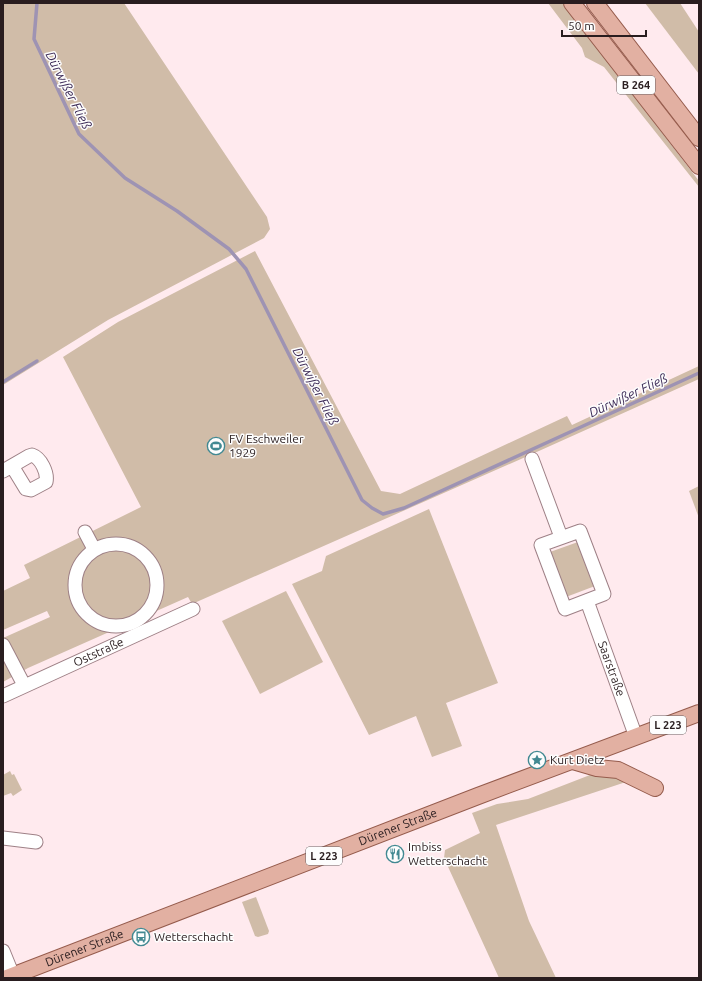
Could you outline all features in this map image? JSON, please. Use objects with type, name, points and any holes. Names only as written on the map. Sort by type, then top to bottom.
[{"type":"main road","name":"B 264","points":[[572,3],[699,166]]},
{"type":"main road","name":"B 264","points":[[595,3],[699,138]]},
{"type":"main road","name":"Dürener Straße","points":[[12,977],[478,796],[699,713]]},
{"type":"main road","points":[[573,761],[597,768],[618,770],[655,788]]},
{"type":"street","points":[[532,459],[561,538]]},
{"type":"street","points":[[580,530],[604,594],[586,601],[565,609],[540,545],[580,530]]},
{"type":"street","points":[[85,532],[94,549]]},
{"type":"street","points":[[123,544],[140,552],[149,561],[155,575],[157,587],[153,600],[144,614],[132,622],[121,625],[101,623],[93,619],[78,601],[75,582],[77,571],[84,558],[94,549],[106,545],[123,544]]},
{"type":"street","name":"Saarstraße","points":[[586,601],[619,687],[636,737]]},
{"type":"street","name":"Oststraße","points":[[3,696],[24,685],[193,609]]},
{"type":"street","points":[[132,622],[138,634]]},
{"type":"street","points":[[3,646],[24,685]]},
{"type":"street","points":[[3,838],[36,842]]},
{"type":"street","points":[[3,951],[12,977]]},
{"type":"shaded area","points":[[3,3],[124,3],[267,217],[270,229],[264,238],[108,320],[3,385]]},
{"type":"shaded area","points":[[548,3],[563,3],[699,181],[699,187],[604,67],[585,57],[582,48]]},
{"type":"shaded area","points":[[645,3],[680,3],[699,32],[699,74]]},
{"type":"shaded area","points":[[255,251],[381,491],[400,494],[567,416],[572,425],[699,366],[699,379],[192,604],[188,597],[28,668],[3,682],[3,638],[50,617],[47,611],[3,630],[3,591],[30,578],[24,565],[141,507],[63,357],[118,322]]},
{"type":"shaded area","points":[[699,486],[699,518],[689,491]]},
{"type":"shaded area","points":[[429,509],[498,683],[446,703],[462,746],[432,757],[416,716],[369,735],[292,584],[322,571],[326,556]]},
{"type":"shaded area","points":[[578,542],[595,586],[566,597],[550,552]]},
{"type":"shaded area","points":[[286,591],[323,662],[260,694],[222,621]]},
{"type":"shaded area","points":[[10,771],[12,775],[14,774],[22,790],[13,796],[11,793],[3,796],[3,775]]},
{"type":"shaded area","points":[[590,775],[612,776],[632,780],[496,825],[529,921],[556,978],[499,978],[444,858],[445,850],[480,833],[472,813],[497,804],[528,799]]},
{"type":"shaded area","points":[[256,897],[269,931],[268,934],[258,937],[255,936],[242,902]]},
{"type":"waterway","name":"Dürwißer Fließ","points":[[37,3],[34,39],[79,134],[125,178],[177,211],[229,249],[246,269],[362,500],[372,508],[383,514],[404,508],[699,373]]},
{"type":"waterway","points":[[3,382],[37,361]]},
{"type":"place","name":"FV Eschweiler 1929","points":[[216,446]]},
{"type":"place","name":"Kurt Dietz","points":[[537,760]]},
{"type":"place","name":"Imbiss Wetterschacht","points":[[395,854]]},
{"type":"place","name":"Wetterschacht","points":[[141,937]]}]
